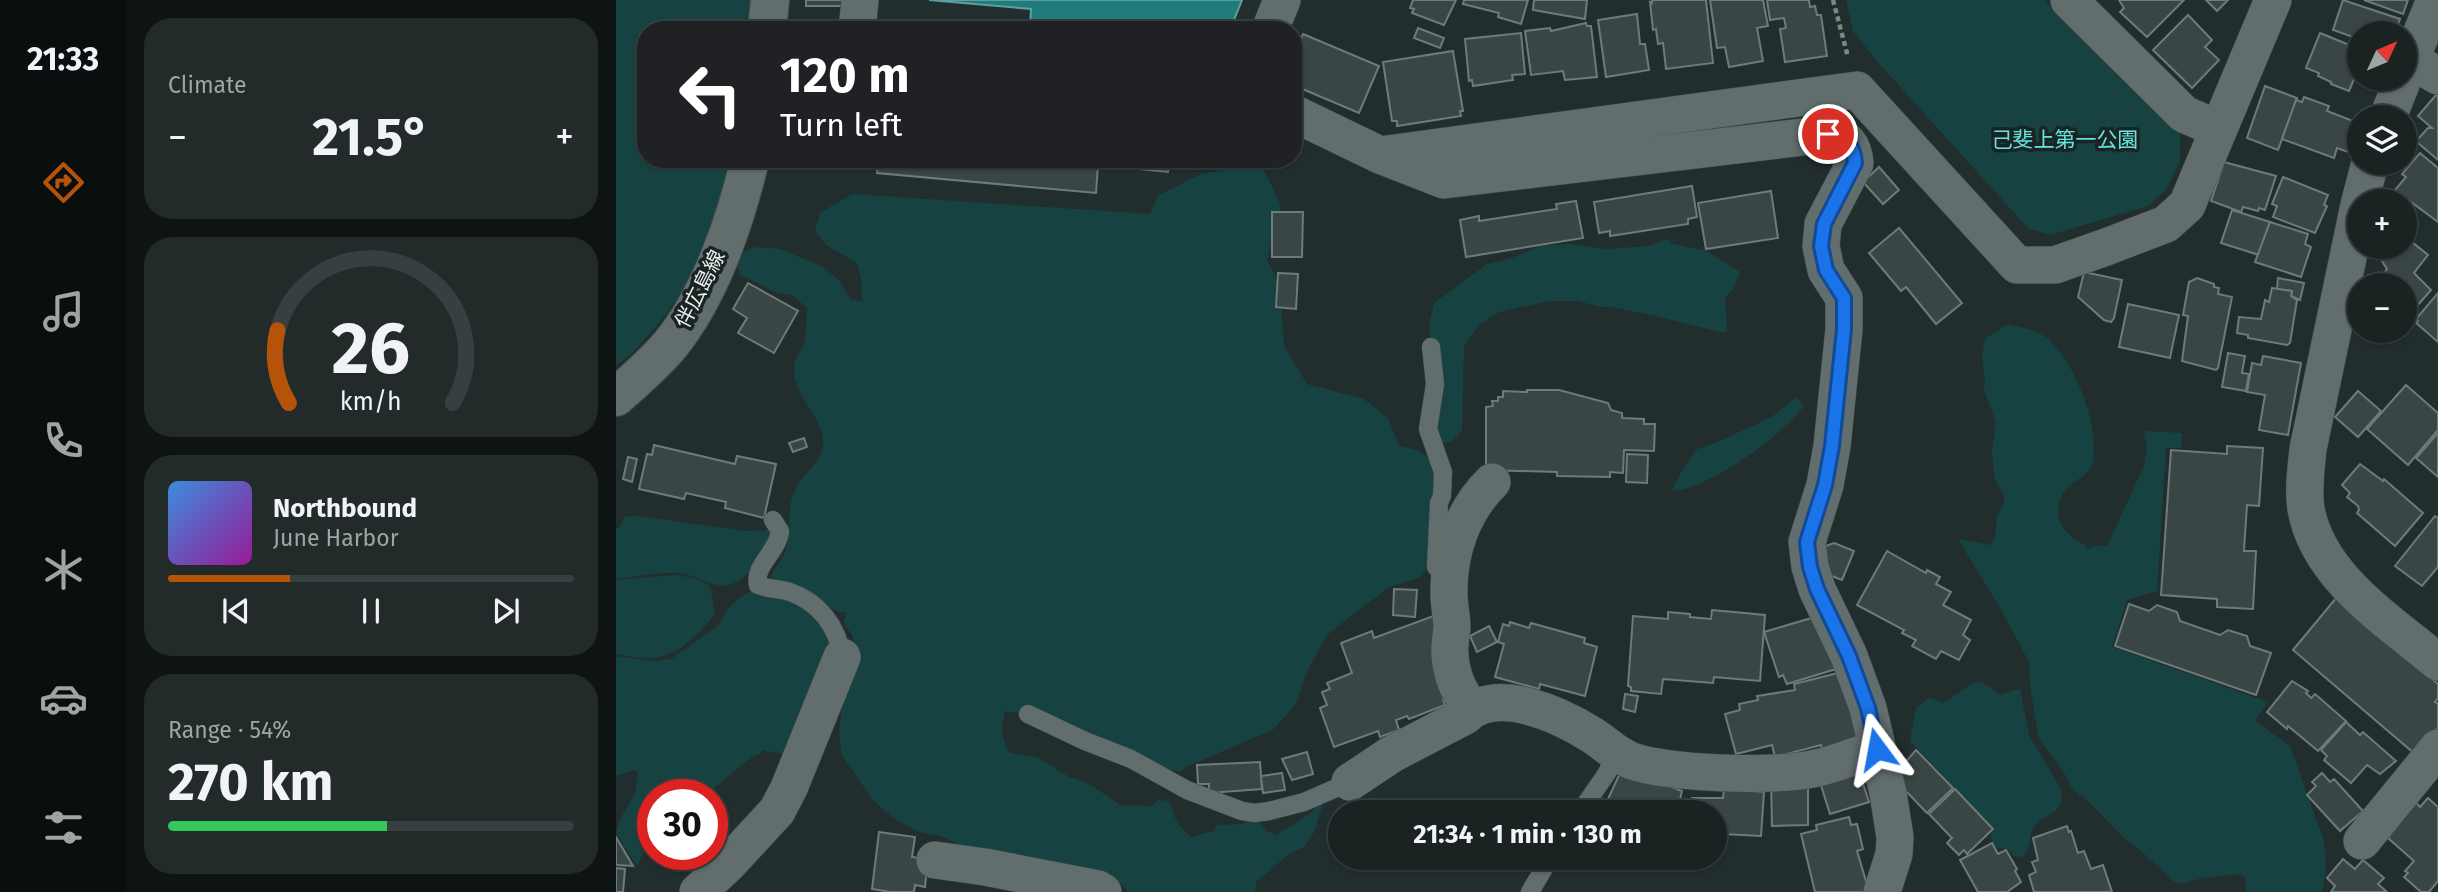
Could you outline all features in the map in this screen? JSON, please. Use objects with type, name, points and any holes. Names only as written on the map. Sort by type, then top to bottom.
[{"type":"main road","points":[[768,21],[770,0]]},
{"type":"main road","name":"伴広島線","points":[[616,397],[669,346],[685,324],[708,280],[729,229],[747,168]]},
{"type":"street","points":[[858,21],[860,0]]},
{"type":"street","points":[[1274,21],[1282,0]]},
{"type":"street","points":[[2069,0],[2183,114],[2218,129]]},
{"type":"street","points":[[1380,155],[1857,90],[2017,265],[2055,265],[2166,224],[2187,205],[2273,0]]},
{"type":"street","points":[[2417,63],[2435,0]]},
{"type":"street","points":[[1302,118],[1380,155],[1444,180],[1828,134],[1837,134],[1844,138],[1855,153],[1855,163],[1824,224],[1821,246],[1826,270],[1844,298],[1844,329],[1832,446],[1825,485],[1807,542],[1810,567],[1817,589],[1849,656],[1868,708],[1877,749],[1895,837],[1894,854],[1882,892]]},
{"type":"street","points":[[2347,259],[2308,449],[2306,506],[2320,548],[2339,576],[2438,662]]},
{"type":"street","points":[[1473,708],[1465,702],[1453,674],[1449,653],[1449,571],[1455,544],[1468,513],[1492,482]]},
{"type":"street","points":[[698,892],[737,855],[777,810],[789,788],[842,657]]},
{"type":"street","points":[[1350,782],[1392,754],[1465,716],[1473,708],[1515,702],[1549,712],[1581,728],[1616,753],[1651,765],[1715,772],[1793,772],[1838,763],[1852,755],[1877,749]]},
{"type":"street","points":[[2362,841],[2438,748]]},
{"type":"street","points":[[935,860],[985,867],[1103,892]]},
{"type":"lane","points":[[1431,347],[1434,384],[1428,429],[1443,472],[1439,503],[1436,598],[1443,629],[1451,641]]},
{"type":"lane","points":[[773,520],[780,531],[779,541],[761,566],[756,578],[758,585],[789,592],[816,607],[831,624],[841,647],[842,657]]},
{"type":"lane","points":[[1028,714],[1132,759],[1195,793],[1242,811],[1269,811],[1304,802],[1350,782]]},
{"type":"lane","points":[[1588,800],[1607,773],[1616,753]]},
{"type":"lane","points":[[1530,892],[1543,870]]},
{"type":"path","points":[[1833,0],[1850,65]]},
{"type":"green space","points":[[616,0],[761,0],[760,21],[637,21],[637,168],[734,168],[690,279],[664,317],[633,352],[616,366]]},
{"type":"green space","name":"己斐上第一公園","points":[[1846,0],[2044,0],[2180,134],[2180,161],[2166,190],[2148,206],[2050,235],[2028,228],[1874,58],[1853,31]]},
{"type":"green space","points":[[1235,168],[1264,170],[1281,206],[1267,260],[1275,275],[1281,304],[1284,346],[1307,384],[1364,399],[1388,418],[1399,446],[1418,450],[1433,462],[1438,480],[1430,564],[1421,577],[1389,587],[1328,634],[1308,669],[1296,704],[1274,729],[1180,772],[1157,767],[1020,713],[1005,711],[1003,732],[1010,753],[1037,757],[1069,777],[1088,783],[1120,805],[1151,806],[1159,800],[1169,801],[1179,825],[1192,837],[1213,831],[1218,825],[1243,824],[1248,820],[1258,821],[1267,831],[1277,835],[1323,803],[1314,832],[1305,846],[1288,855],[1256,882],[1255,892],[1128,892],[1122,884],[1104,873],[966,848],[941,836],[919,832],[895,819],[874,801],[842,756],[839,733],[843,700],[855,664],[853,637],[844,623],[846,611],[839,613],[822,602],[771,582],[772,573],[786,549],[792,497],[798,484],[819,458],[823,445],[819,425],[798,388],[795,377],[794,363],[803,346],[807,308],[792,295],[774,292],[741,275],[737,268],[742,252],[756,247],[780,249],[823,267],[839,280],[851,300],[862,301],[857,263],[826,245],[815,231],[820,213],[852,194],[1150,214],[1158,196],[1201,174]]},
{"type":"green space","points":[[1667,239],[1673,244],[1707,251],[1740,272],[1734,288],[1725,298],[1727,331],[1723,333],[1656,316],[1578,301],[1549,301],[1499,312],[1479,325],[1464,346],[1462,431],[1452,441],[1437,445],[1429,325],[1434,303],[1487,264],[1509,259],[1541,246],[1569,244],[1606,249],[1649,246]]},
{"type":"green space","points":[[2008,324],[2034,331],[2048,339],[2068,363],[2083,395],[2092,429],[2092,466],[2064,491],[2058,514],[2065,530],[2079,543],[2086,545],[2087,551],[2093,546],[2107,546],[2144,466],[2147,448],[2143,431],[2182,433],[2181,448],[2166,448],[2157,591],[2127,600],[2112,647],[2268,702],[2255,721],[2290,746],[2324,841],[2326,871],[2322,892],[2246,892],[2245,877],[2240,874],[2202,878],[2181,884],[2173,881],[2072,788],[2039,739],[2029,662],[1958,539],[1990,545],[1995,538],[1997,517],[2004,503],[2004,496],[1995,479],[1992,451],[1996,423],[1984,390],[1982,358],[1985,339]]},
{"type":"green space","points":[[1796,397],[1804,406],[1762,446],[1705,481],[1672,491],[1697,449],[1772,417]]},
{"type":"green space","points":[[639,516],[745,531],[769,530],[776,535],[752,569],[744,577],[727,585],[712,584],[676,573],[616,579],[616,530],[624,517]]},
{"type":"green space","points":[[676,575],[698,579],[710,586],[715,614],[696,635],[672,653],[650,658],[616,654],[616,580]]},
{"type":"green space","points":[[754,590],[785,594],[818,612],[834,635],[792,756],[763,750],[725,779],[637,779],[638,773],[635,770],[616,776],[616,656],[653,661],[671,659],[719,625],[725,613],[743,596]]},
{"type":"green space","points":[[1976,682],[1982,682],[1999,695],[2020,689],[2029,735],[2062,791],[2062,799],[2057,809],[2035,825],[2023,857],[2014,856],[2008,849],[1995,845],[1991,837],[1994,829],[1910,741],[1916,708],[1930,697],[1942,703]]},
{"type":"green space","points":[[637,780],[637,865],[616,833],[619,821],[635,794]]},
{"type":"water","points":[[929,0],[1242,0],[1234,21],[1030,21],[1031,9]]},
{"type":"building","points":[[806,0],[844,0],[843,6],[806,6]]},
{"type":"building","points":[[1413,0],[1456,0],[1444,25],[1412,13],[1414,9],[1410,8]]},
{"type":"building","points":[[1464,0],[1528,0],[1521,24],[1498,17],[1499,13],[1463,4]]},
{"type":"building","points":[[1534,0],[1587,0],[1585,19],[1533,10]]},
{"type":"building","points":[[1652,0],[1706,0],[1713,63],[1666,69],[1663,43],[1658,44],[1656,29],[1653,30]]},
{"type":"building","points":[[1710,0],[1763,0],[1768,26],[1757,28],[1763,61],[1729,67],[1725,47],[1717,48]]},
{"type":"building","points":[[1767,0],[1809,0],[1810,7],[1815,6],[1817,15],[1821,15],[1827,56],[1785,62],[1780,29],[1786,28],[1784,18],[1770,20]]},
{"type":"building","points":[[2119,0],[2184,0],[2147,37],[2120,12],[2124,8]]},
{"type":"building","points":[[2206,0],[2228,0],[2217,11]]},
{"type":"building","points":[[2343,0],[2400,19],[2347,21],[2347,35],[2333,30]]},
{"type":"building","points":[[2364,0],[2408,0],[2403,14]]},
{"type":"building","points":[[1637,14],[1640,44],[1645,44],[1649,70],[1606,77],[1598,20]]},
{"type":"building","points":[[2188,15],[2212,40],[2205,47],[2219,60],[2192,88],[2153,50]]},
{"type":"building","points":[[1586,23],[1591,26],[1597,77],[1565,80],[1563,71],[1531,75],[1525,31],[1550,28],[1551,31]]},
{"type":"building","points":[[1418,28],[1444,38],[1440,48],[1414,38]]},
{"type":"building","points":[[1521,33],[1525,74],[1512,75],[1513,80],[1473,86],[1472,80],[1469,81],[1465,39]]},
{"type":"building","points":[[2320,33],[2347,44],[2347,90],[2331,84],[2318,76],[2319,73],[2306,68]]},
{"type":"building","points":[[1303,34],[1379,66],[1359,113],[1302,89]]},
{"type":"building","points":[[1453,51],[1463,111],[1460,111],[1461,116],[1397,126],[1397,121],[1392,121],[1383,62]]},
{"type":"building","points":[[2265,86],[2297,98],[2278,150],[2247,138]]},
{"type":"building","points":[[2436,95],[2438,160],[2418,143],[2417,140],[2428,128],[2432,128],[2418,116]]},
{"type":"building","points":[[2304,97],[2329,106],[2327,111],[2347,119],[2347,152],[2337,148],[2334,158],[2282,139],[2296,100],[2302,102]]},
{"type":"building","points":[[2420,153],[2438,168],[2438,222],[2417,206],[2417,189],[2396,189],[2406,177],[2403,175],[2417,175],[2417,156]]},
{"type":"building","points":[[2224,162],[2276,176],[2265,210],[2243,207],[2241,212],[2211,201]]},
{"type":"building","points":[[1879,167],[1899,190],[1883,204],[1863,182]]},
{"type":"building","points":[[878,168],[1098,168],[1096,193],[877,173]]},
{"type":"building","points":[[1128,168],[1168,168],[1168,172]]},
{"type":"building","points":[[2283,177],[2328,195],[2324,205],[2327,206],[2315,233],[2273,217],[2277,206],[2272,204]]},
{"type":"building","points":[[1692,186],[1697,217],[1688,219],[1688,224],[1610,236],[1610,231],[1599,233],[1594,202]]},
{"type":"building","points":[[1771,191],[1778,238],[1706,249],[1698,203]]},
{"type":"building","points":[[1576,201],[1583,238],[1466,257],[1460,220],[1479,216],[1479,221],[1557,209],[1556,204]]},
{"type":"building","points":[[2232,210],[2270,222],[2259,255],[2221,243]]},
{"type":"building","points":[[1272,212],[1303,212],[1302,257],[1272,257]]},
{"type":"building","points":[[2270,222],[2308,234],[2305,244],[2311,247],[2301,277],[2255,262]]},
{"type":"building","points":[[1899,228],[1962,303],[1936,324],[1906,287],[1901,291],[1869,253]]},
{"type":"building","points":[[2417,246],[2428,255],[2414,273],[2384,273],[2387,269],[2382,261],[2417,259]]},
{"type":"building","points":[[2084,272],[2122,280],[2111,322],[2104,320],[2078,297]]},
{"type":"building","points":[[1278,273],[1298,274],[1296,309],[1276,307]]},
{"type":"building","points":[[2417,276],[2431,290],[2417,306]]},
{"type":"building","points":[[2197,278],[2214,284],[2214,287],[2219,288],[2218,294],[2232,297],[2216,370],[2182,361],[2188,316],[2183,315],[2189,282]]},
{"type":"building","points":[[2278,278],[2304,283],[2300,300],[2291,296],[2292,291],[2277,289]]},
{"type":"building","points":[[748,283],[798,311],[774,353],[738,333],[747,318],[733,309]]},
{"type":"building","points":[[2272,288],[2292,291],[2291,296],[2297,300],[2290,343],[2287,345],[2248,338],[2248,335],[2237,333],[2239,317],[2261,319],[2265,300],[2269,302]]},
{"type":"building","points":[[2438,293],[2438,342],[2417,324],[2417,318]]},
{"type":"building","points":[[2128,304],[2179,315],[2170,358],[2119,347]]},
{"type":"building","points":[[2228,353],[2245,356],[2242,373],[2249,374],[2246,391],[2222,387]]},
{"type":"building","points":[[2263,356],[2301,363],[2288,435],[2259,430],[2265,395],[2247,392],[2252,363],[2261,365]]},
{"type":"building","points":[[2406,385],[2438,413],[2438,430],[2408,465],[2367,429]]},
{"type":"building","points":[[1559,390],[1608,403],[1611,410],[1622,413],[1622,418],[1644,419],[1644,424],[1655,424],[1654,451],[1624,450],[1623,473],[1610,472],[1610,477],[1486,470],[1486,407],[1493,406],[1492,401],[1503,397],[1503,391]]},
{"type":"building","points":[[2358,391],[2381,411],[2358,437],[2335,417]]},
{"type":"building","points":[[2438,433],[2438,477],[2416,458]]},
{"type":"building","points":[[804,438],[807,447],[793,452],[789,443]]},
{"type":"building","points":[[654,445],[735,464],[737,456],[776,464],[764,518],[725,508],[726,502],[686,493],[684,499],[639,489],[647,454],[652,455]]},
{"type":"building","points":[[2227,446],[2263,448],[2259,506],[2247,505],[2244,551],[2256,551],[2253,609],[2217,607],[2217,599],[2161,595],[2171,450],[2227,454]]},
{"type":"building","points":[[1627,454],[1648,455],[1647,483],[1626,482]]},
{"type":"building","points":[[628,457],[637,459],[632,482],[623,479]]},
{"type":"building","points":[[2360,464],[2383,481],[2384,479],[2423,513],[2395,546],[2357,513],[2358,506],[2347,497],[2350,493],[2342,485]]},
{"type":"building","points":[[2435,516],[2438,518],[2438,567],[2422,586],[2395,566]]},
{"type":"building","points":[[1834,543],[1854,551],[1842,580],[1819,571],[1823,547]]},
{"type":"building","points":[[1887,551],[1926,573],[1927,570],[1940,577],[1936,584],[1951,592],[1943,605],[1971,620],[1963,635],[1970,640],[1959,660],[1941,651],[1936,659],[1912,646],[1916,640],[1902,633],[1904,630],[1857,605]]},
{"type":"building","points":[[1394,589],[1417,590],[1415,617],[1393,615]]},
{"type":"building","points":[[2337,597],[2438,684],[2438,698],[2435,702],[2438,704],[2438,728],[2415,754],[2293,650]]},
{"type":"building","points":[[2129,604],[2149,611],[2157,605],[2177,612],[2180,621],[2220,635],[2228,630],[2247,636],[2250,646],[2271,653],[2256,695],[2115,646]]},
{"type":"building","points":[[1712,610],[1765,615],[1760,681],[1714,677],[1713,683],[1663,679],[1661,694],[1631,691],[1628,686],[1633,616],[1668,619],[1668,612],[1711,619]]},
{"type":"building","points":[[1436,615],[1450,698],[1443,700],[1445,705],[1409,719],[1407,716],[1396,720],[1399,730],[1380,737],[1378,731],[1334,747],[1320,708],[1327,705],[1322,692],[1330,689],[1327,683],[1352,673],[1341,643],[1372,631],[1374,638]]},
{"type":"building","points":[[1818,616],[1836,669],[1787,684],[1783,675],[1779,677],[1764,632]]},
{"type":"building","points":[[1510,622],[1529,628],[1531,623],[1585,638],[1584,643],[1597,647],[1585,696],[1540,684],[1539,689],[1495,677],[1504,644],[1498,642],[1503,624],[1509,626]]},
{"type":"building","points":[[1489,626],[1497,642],[1477,652],[1470,636]]},
{"type":"building","points":[[1842,672],[1863,740],[1822,750],[1821,745],[1775,757],[1772,745],[1736,754],[1725,714],[1740,710],[1739,704],[1758,700],[1757,696],[1795,690],[1794,684]]},
{"type":"building","points":[[2292,681],[2308,691],[2306,693],[2311,698],[2315,694],[2346,721],[2318,751],[2267,712]]},
{"type":"building","points":[[1625,694],[1638,696],[1635,712],[1623,709]]},
{"type":"building","points":[[2346,722],[2360,735],[2363,732],[2396,761],[2380,774],[2367,765],[2351,783],[2324,760],[2327,756],[2321,750]]},
{"type":"building","points":[[1916,750],[1953,788],[1927,813],[1900,785],[1895,774]]},
{"type":"building","points":[[1307,752],[1313,774],[1292,780],[1282,759]]},
{"type":"building","points":[[1260,762],[1262,789],[1209,793],[1209,784],[1198,784],[1197,765]]},
{"type":"building","points":[[1857,765],[1869,802],[1830,814],[1819,779]]},
{"type":"building","points":[[1282,773],[1285,790],[1263,793],[1261,776]]},
{"type":"building","points":[[1620,773],[1636,774],[1682,791],[1680,800],[1608,800]]},
{"type":"building","points":[[2322,773],[2330,782],[2334,779],[2363,811],[2340,831],[2307,795],[2316,786],[2312,782]]},
{"type":"building","points":[[1771,781],[1808,781],[1808,825],[1772,826]]},
{"type":"building","points":[[1724,789],[1764,792],[1761,836],[1727,834],[1727,800],[1692,800],[1723,798]]},
{"type":"building","points":[[1955,789],[1993,829],[1967,854],[1964,850],[1959,855],[1947,843],[1952,838],[1929,814]]},
{"type":"building","points":[[2428,798],[2438,807],[2438,881],[2429,892],[2421,892],[2404,877],[2408,873],[2405,871],[2414,861],[2388,838],[2414,800],[2420,807]]},
{"type":"building","points":[[1849,817],[1851,825],[1857,824],[1863,849],[1857,851],[1867,892],[1815,892],[1801,834],[1817,830],[1816,825]]},
{"type":"building","points":[[2067,826],[2078,853],[2084,851],[2091,869],[2103,865],[2112,892],[2034,892],[2029,875],[2036,872],[2032,862],[2038,860],[2033,838]]},
{"type":"building","points":[[879,832],[915,837],[912,857],[928,859],[925,887],[915,885],[914,892],[872,889]]},
{"type":"building","points":[[616,837],[633,866],[616,865]]},
{"type":"building","points":[[1992,843],[1998,854],[2006,850],[2021,882],[2007,892],[1978,892],[1960,860]]},
{"type":"building","points":[[2343,859],[2355,869],[2363,860],[2384,878],[2378,884],[2387,892],[2331,892],[2335,886],[2327,878]]},
{"type":"building","points":[[616,868],[625,869],[623,892],[616,892]]},
{"type":"route","points":[[1828,134],[1837,134],[1844,138],[1855,153],[1855,163],[1824,224],[1821,246],[1826,270],[1844,298],[1844,329],[1832,446],[1825,485],[1807,542],[1810,567],[1817,589],[1849,656],[1868,708],[1877,749]]}]
